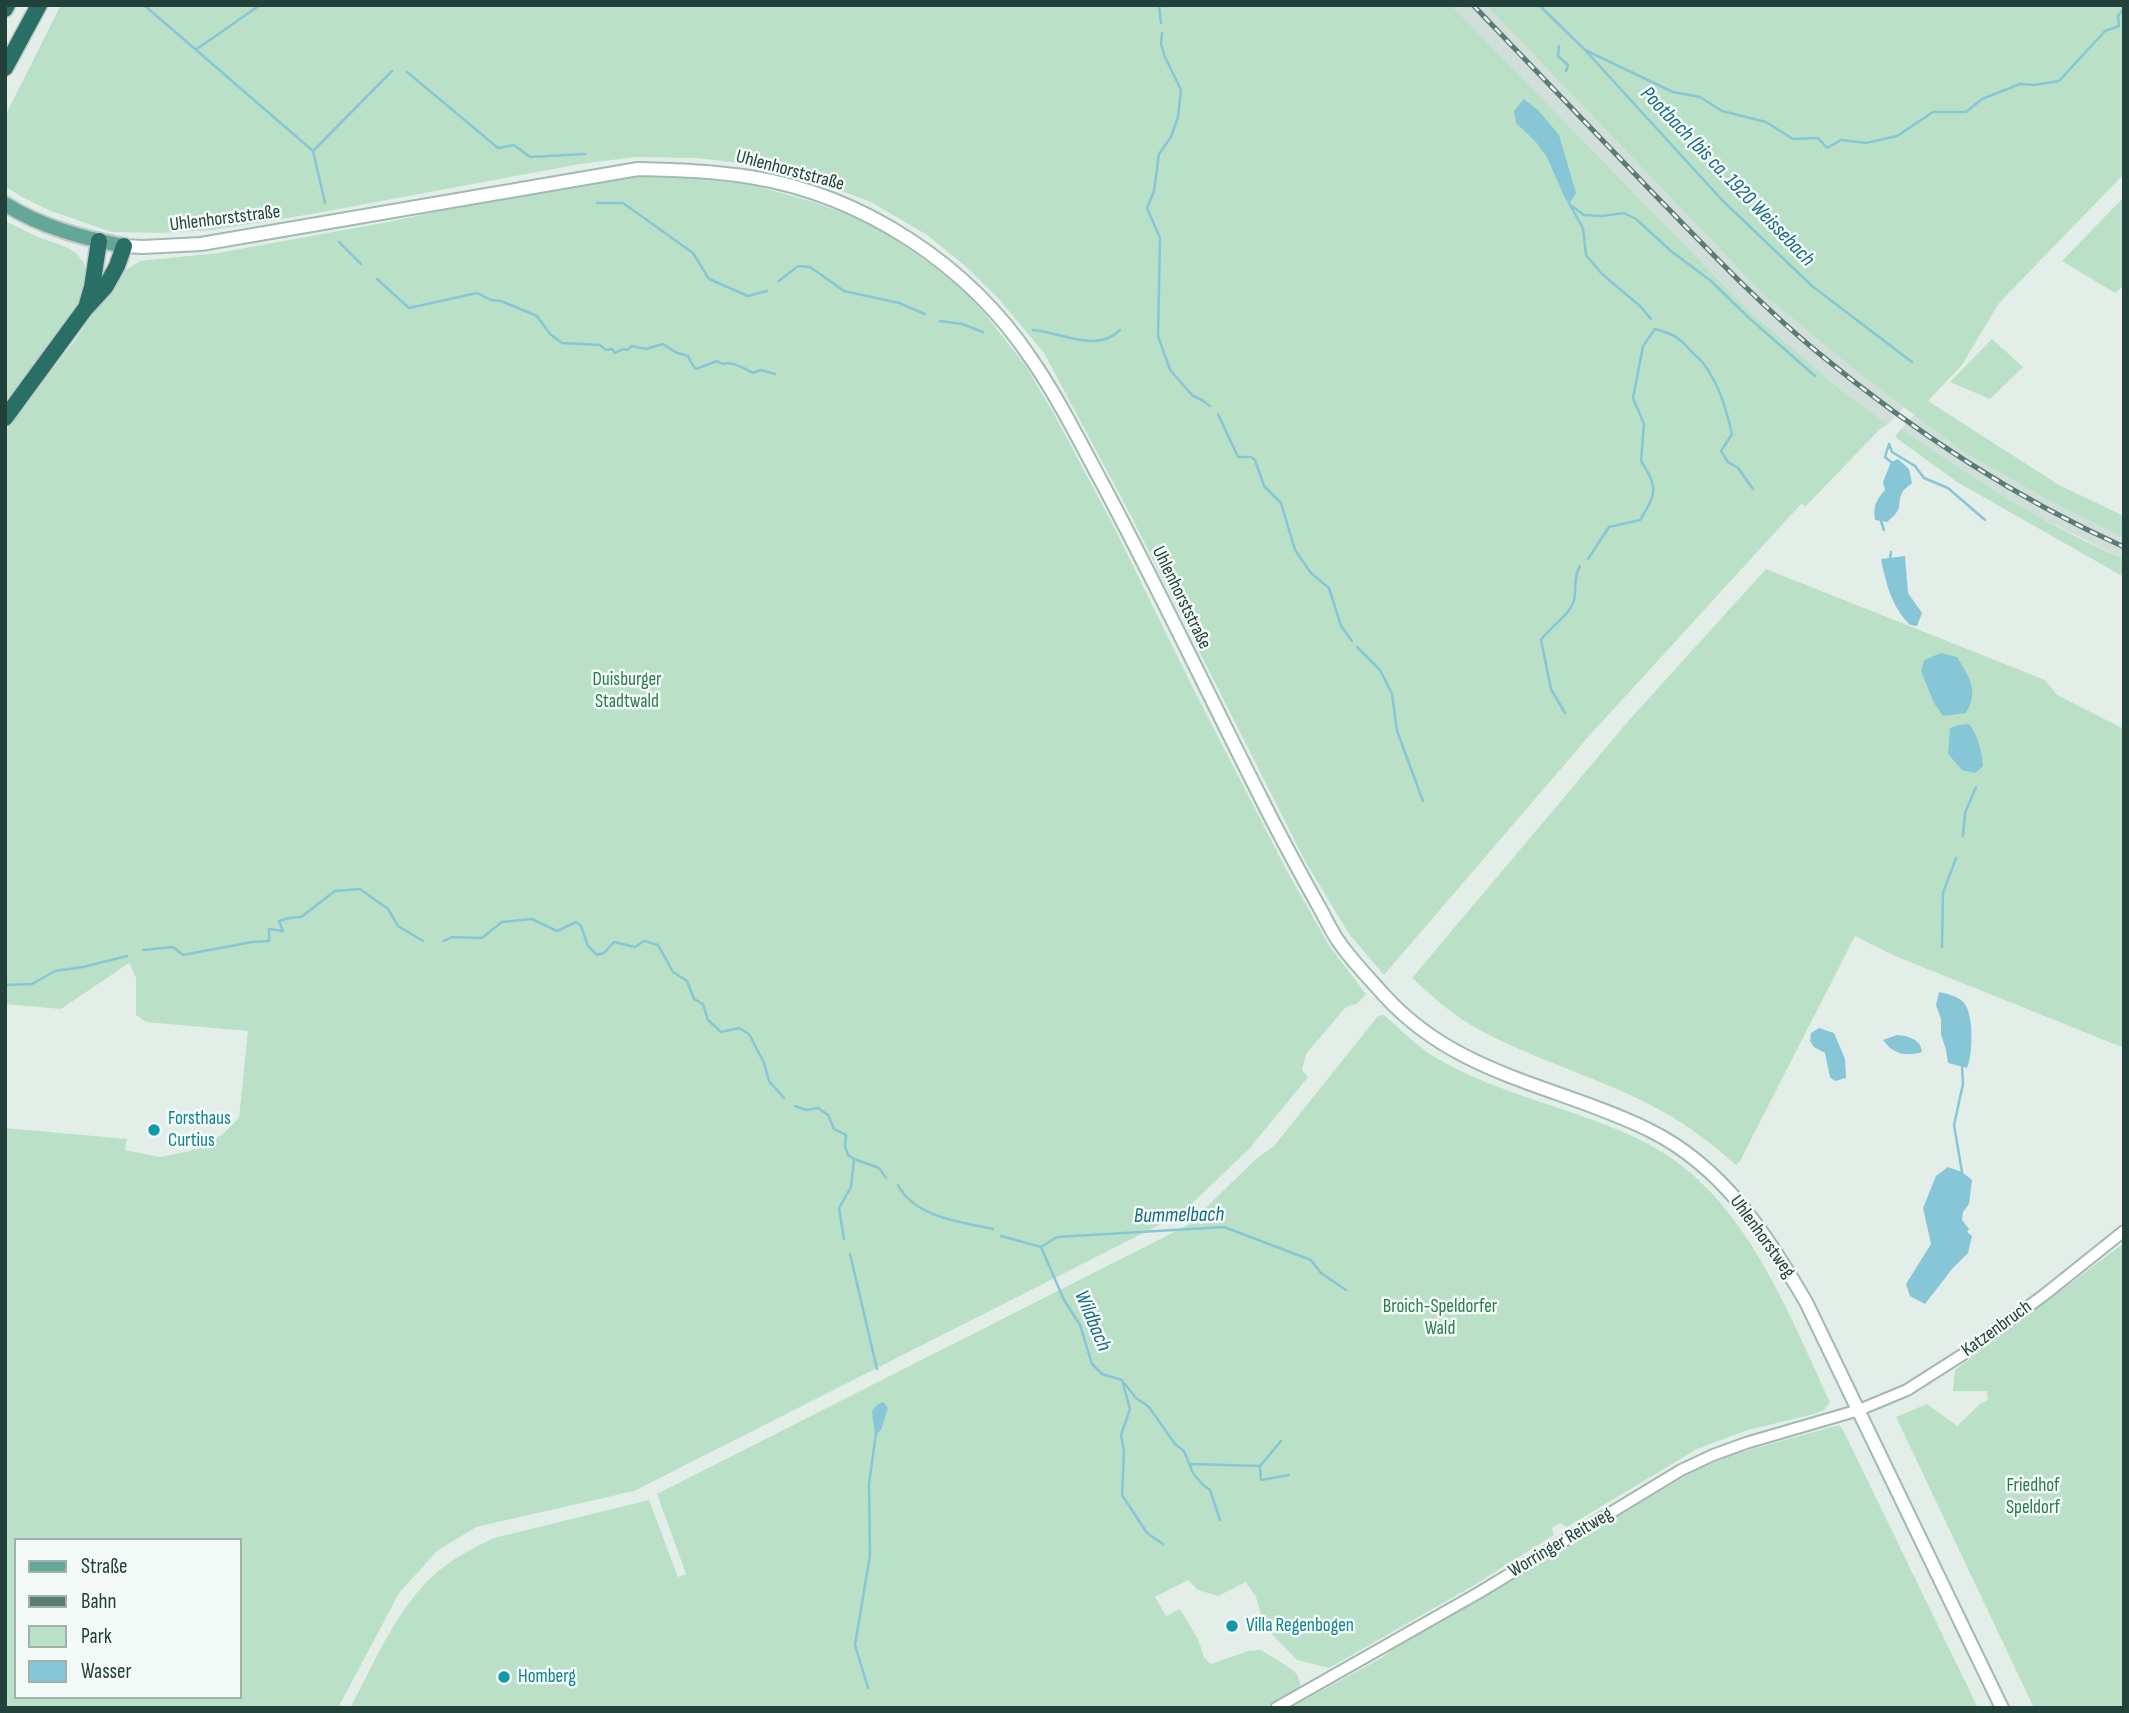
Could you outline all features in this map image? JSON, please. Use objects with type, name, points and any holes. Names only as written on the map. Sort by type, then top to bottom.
[{"type":"highway","points":[[5,68],[39,5]]},
{"type":"highway","points":[[85,309],[92,287],[99,242]]},
{"type":"highway","points":[[5,418],[85,309],[106,286],[124,246]]},
{"type":"main road","name":"Uhlenhorststraße","points":[[5,204],[44,225],[99,242],[143,247],[201,244],[638,169],[700,170],[754,177],[807,191],[850,206],[890,227],[962,279],[991,307],[1032,359],[1118,513],[1295,865],[1338,941]]},
{"type":"main road","name":"Uhlenhorstweg","points":[[1338,941],[1387,998],[1442,1045],[1498,1073],[1613,1114],[1654,1133],[1691,1156],[1722,1184],[1748,1213],[1782,1261],[1806,1302],[2002,1708]]},
{"type":"street","name":"Katzenbruch","points":[[1859,1410],[1908,1390],[1962,1355],[2124,1231]]},
{"type":"street","name":"Worringer Reitweg","points":[[1276,1708],[1480,1592],[1681,1470],[1746,1443],[1859,1410]]},
{"type":"shaded area","points":[[1451,5],[1486,5],[1762,293],[1857,372],[1904,407],[1888,424],[1841,390],[1751,313]]},
{"type":"shaded area","points":[[1915,414],[1965,453],[2048,500],[2124,538],[2124,559],[2039,517],[1967,474],[1901,429]]},
{"type":"green space","points":[[61,5],[1451,5],[1751,313],[1841,390],[1888,424],[1880,429],[1806,506],[1801,504],[1589,736],[1384,975],[1349,934],[1305,861],[1129,512],[1044,353],[998,298],[964,265],[927,235],[871,202],[818,182],[756,165],[697,158],[635,157],[580,164],[213,230],[112,232],[51,211],[5,186],[5,116]]},
{"type":"green space","points":[[1486,5],[2124,5],[2124,174],[1999,303],[1962,365],[1928,401],[2059,485],[2124,516],[2124,538],[2048,500],[1965,453],[1857,372],[1762,293]]},
{"type":"green space","name":"Duisburger Stadtwald","points":[[639,176],[693,178],[752,185],[849,215],[887,234],[932,265],[964,291],[1025,365],[1111,521],[1287,871],[1330,947],[1366,994],[1357,1004],[1346,1007],[1306,1054],[1302,1070],[1308,1077],[1249,1149],[1181,1214],[634,1491],[476,1527],[437,1551],[399,1593],[338,1708],[5,1708],[5,1128],[127,1139],[125,1150],[160,1157],[190,1151],[222,1135],[239,1118],[248,1031],[146,1022],[136,1015],[136,978],[129,963],[61,1009],[5,1004],[5,432],[75,340],[111,287],[126,270],[140,261],[218,253],[388,222],[583,181]]},
{"type":"green space","points":[[2124,197],[2124,286],[2115,293],[2062,261]]},
{"type":"green space","points":[[5,221],[76,253],[84,263],[87,275],[80,300],[5,403]]},
{"type":"green space","points":[[1992,339],[2023,367],[1990,399],[1950,382]]},
{"type":"green space","points":[[1901,429],[2037,516],[2124,559],[2124,577],[1957,482],[1895,437]]},
{"type":"green space","points":[[1766,569],[2045,680],[2057,695],[2124,729],[2124,1048],[1895,956],[1855,936],[1736,1165],[1685,1125],[1643,1101],[1519,1049],[1471,1025],[1412,978],[1630,719]]},
{"type":"green space","name":"Broich-Speldorfer Wald","points":[[1384,1015],[1433,1056],[1485,1082],[1624,1132],[1683,1167],[1712,1193],[1737,1224],[1779,1293],[1830,1402],[1824,1410],[1748,1430],[1697,1449],[1567,1527],[1560,1523],[1552,1528],[1554,1535],[1471,1587],[1329,1668],[1297,1660],[1271,1633],[1256,1597],[1246,1582],[1218,1596],[1198,1590],[1188,1580],[1155,1597],[1166,1616],[1180,1609],[1198,1639],[1204,1657],[1211,1664],[1248,1651],[1261,1650],[1293,1670],[1301,1687],[1263,1708],[350,1708],[397,1620],[420,1589],[448,1564],[494,1538],[649,1500],[678,1577],[686,1574],[657,1494],[1188,1225],[1257,1158],[1274,1146],[1378,1016]]},
{"type":"green space","name":"Friedhof Speldorf","points":[[2124,1243],[2124,1708],[2034,1708],[1896,1417],[1927,1404],[1957,1426],[1988,1400],[1987,1391],[1953,1391],[1955,1370]]},
{"type":"green space","points":[[1839,1425],[1978,1708],[1290,1708],[1383,1657],[1694,1471],[1731,1455]]},
{"type":"water","points":[[1524,99],[1539,111],[1559,135],[1576,193],[1569,204],[1547,157],[1516,123],[1514,111]]},
{"type":"water","points":[[1898,459],[1909,469],[1912,483],[1903,491],[1893,517],[1887,522],[1875,520],[1876,504],[1885,490],[1883,482],[1891,462]]},
{"type":"water","points":[[1905,556],[1908,593],[1922,613],[1917,626],[1910,625],[1894,603],[1881,559]]},
{"type":"water","points":[[1941,653],[1957,657],[1969,678],[1972,698],[1966,713],[1943,716],[1934,703],[1921,671],[1924,660]]},
{"type":"water","points":[[1969,724],[1981,749],[1983,766],[1975,773],[1962,770],[1948,754],[1950,728]]},
{"type":"water","points":[[1939,992],[1959,999],[1970,1016],[1970,1054],[1967,1068],[1948,1063],[1936,1005]]},
{"type":"water","points":[[1819,1028],[1834,1033],[1845,1059],[1846,1078],[1835,1081],[1830,1077],[1825,1053],[1814,1047],[1810,1041],[1811,1033]]},
{"type":"water","points":[[1897,1035],[1917,1041],[1922,1052],[1900,1053],[1883,1040]]},
{"type":"water","points":[[1948,1167],[1962,1172],[1972,1180],[1969,1204],[1963,1212],[1962,1220],[1969,1229],[1967,1232],[1972,1236],[1968,1253],[1925,1304],[1910,1296],[1906,1284],[1931,1244],[1923,1208],[1936,1176]]},
{"type":"water","points":[[883,1402],[888,1408],[881,1430],[875,1435],[872,1411]]},
{"type":"waterway","points":[[144,5],[313,151],[392,71]]},
{"type":"waterway","points":[[197,49],[260,5]]},
{"type":"waterway","points":[[1159,5],[1161,23]]},
{"type":"waterway","name":"Pootbach (bis ca. 1920 Weissebach","points":[[1539,5],[1585,50],[1722,200],[1812,286],[1912,362]]},
{"type":"waterway","points":[[1585,50],[1673,92],[1700,97],[1722,111],[1766,122],[1793,139],[1818,138],[1827,148],[1841,140],[1866,143],[1897,136],[1933,112],[1966,112],[1982,99],[2020,84],[2035,85],[2059,81],[2105,31],[2119,26],[2118,16],[2124,8]]},
{"type":"waterway","points":[[1162,33],[1161,44],[1165,57],[1181,90],[1178,117],[1171,137],[1159,154],[1154,191],[1147,208],[1160,238],[1158,336],[1170,370],[1193,396],[1210,406]]},
{"type":"waterway","points":[[1559,46],[1558,56],[1568,65],[1566,71]]},
{"type":"waterway","points":[[407,72],[498,148],[514,145],[530,157],[585,154]]},
{"type":"waterway","points":[[313,151],[325,203]]},
{"type":"waterway","points":[[597,203],[623,203],[693,253],[709,279],[748,296],[767,291]]},
{"type":"waterway","points":[[1569,204],[1584,215],[1624,213],[1636,219],[1671,251],[1711,281],[1815,376]]},
{"type":"waterway","points":[[1571,207],[1583,228],[1586,255],[1602,274],[1640,306],[1651,319]]},
{"type":"waterway","points":[[339,242],[361,264]]},
{"type":"waterway","points":[[779,281],[798,266],[810,267],[844,291],[899,303],[925,314]]},
{"type":"waterway","points":[[377,279],[409,308],[477,293],[537,316],[550,334],[562,343],[600,345],[606,350],[612,349],[615,353],[632,346],[646,349],[663,344],[688,356],[696,369],[717,361],[734,364],[753,373],[761,370],[775,374]]},
{"type":"waterway","points":[[940,321],[962,324],[983,332]]},
{"type":"waterway","points":[[1588,559],[1609,527],[1640,520],[1652,497],[1651,478],[1641,461],[1644,424],[1633,398],[1643,346],[1655,329],[1679,339],[1709,371],[1721,397],[1732,434],[1721,451],[1753,489]]},
{"type":"waterway","points":[[1033,330],[1089,341],[1111,337],[1120,330]]},
{"type":"waterway","points":[[1218,414],[1238,457],[1251,457],[1255,460],[1264,486],[1281,503],[1295,550],[1311,573],[1329,588],[1341,626],[1352,641]]},
{"type":"waterway","points":[[1889,444],[1892,452],[1915,466],[1924,478],[1948,488],[1985,520]]},
{"type":"waterway","points":[[1889,444],[1885,457],[1891,462]]},
{"type":"waterway","points":[[1881,521],[1884,530]]},
{"type":"waterway","points":[[1890,559],[1891,552]]},
{"type":"waterway","points":[[1565,713],[1551,689],[1541,640],[1572,605],[1580,566]]},
{"type":"waterway","points":[[1357,647],[1380,670],[1392,694],[1397,731],[1423,801]]},
{"type":"waterway","points":[[1963,836],[1965,813],[1976,787]]},
{"type":"waterway","points":[[1942,947],[1943,893],[1956,858]]},
{"type":"waterway","name":"Bummelbach","points":[[143,950],[173,947],[183,955],[269,941],[269,929],[283,931],[279,921],[301,917],[335,891],[360,889],[388,909],[398,926],[423,941]]},
{"type":"waterway","name":"Bummelbach","points":[[444,941],[452,937],[482,938],[502,922],[532,919],[557,931],[576,922],[581,926],[588,946],[597,955],[604,953],[614,942],[635,947],[644,941],[658,945],[673,972],[687,981],[694,999],[703,1004],[708,1020],[721,1032],[739,1028],[749,1034],[764,1063],[769,1081],[784,1098]]},
{"type":"waterway","name":"Bummelbach","points":[[5,985],[32,984],[55,971],[127,956]]},
{"type":"waterway","points":[[1962,1066],[1963,1084],[1954,1125],[1962,1172]]},
{"type":"waterway","name":"Bummelbach","points":[[795,1106],[806,1110],[818,1108],[828,1115],[834,1129],[846,1135],[848,1155],[879,1168],[886,1178]]},
{"type":"waterway","points":[[844,1239],[839,1208],[851,1187],[854,1159]]},
{"type":"waterway","name":"Bummelbach","points":[[898,1185],[905,1196],[927,1211],[993,1229]]},
{"type":"waterway","name":"Bummelbach","points":[[1001,1236],[1041,1247],[1057,1237],[1224,1227],[1311,1260],[1321,1273],[1346,1290]]},
{"type":"waterway","name":"Wildbach","points":[[1041,1247],[1064,1300],[1080,1325],[1092,1364],[1102,1374],[1122,1380],[1130,1409],[1121,1435],[1124,1451],[1122,1495],[1147,1533],[1163,1544]]},
{"type":"waterway","points":[[850,1254],[877,1369]]},
{"type":"waterway","points":[[1124,1383],[1136,1398],[1149,1407],[1175,1444],[1184,1451],[1193,1473],[1210,1490],[1220,1520]]},
{"type":"waterway","points":[[868,1688],[855,1645],[870,1555],[869,1484],[876,1433]]},
{"type":"waterway","points":[[1191,1464],[1260,1466],[1281,1441]]},
{"type":"waterway","points":[[1260,1466],[1261,1480],[1289,1475]]},
{"type":"railway","points":[[1473,5],[1713,254],[1816,351],[1888,408],[1964,460],[2042,506],[2124,547]]},
{"type":"place","name":"Forsthaus Curtius","points":[[154,1130]]},
{"type":"place","name":"Villa Regenbogen","points":[[1232,1626]]},
{"type":"place","name":"Homberg","points":[[504,1677]]}]
